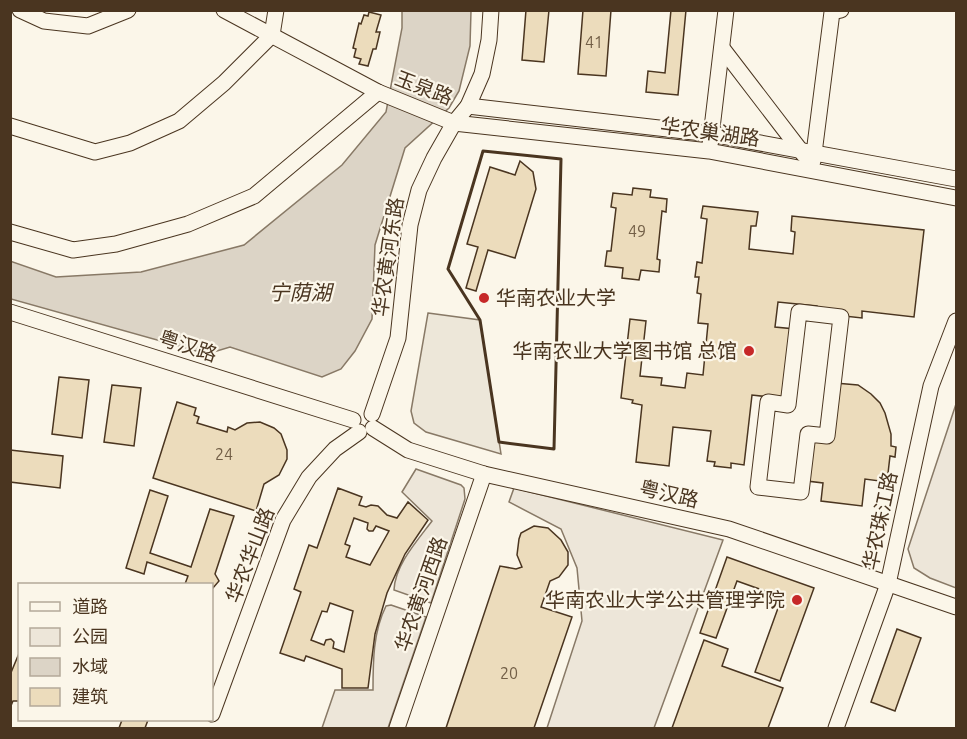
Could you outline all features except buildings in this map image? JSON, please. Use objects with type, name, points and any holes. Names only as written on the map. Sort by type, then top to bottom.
[{"type":"street","points":[[20,10],[44,21],[88,26],[128,10]]},
{"type":"street","name":"玉泉路","points":[[224,10],[378,92],[454,123]]},
{"type":"street","points":[[10,126],[95,152],[130,144],[179,121],[224,83],[272,34],[276,10]]},
{"type":"street","name":"华农黄河东路","points":[[364,424],[398,338],[410,225],[419,190],[454,123],[468,106],[482,74],[489,40],[491,10]]},
{"type":"street","points":[[709,151],[726,10]]},
{"type":"street","points":[[812,170],[808,152],[832,12],[841,10]]},
{"type":"street","points":[[722,48],[808,152]]},
{"type":"street","points":[[10,232],[73,250],[116,244],[188,224],[254,196],[378,92]]},
{"type":"street","name":"华农巢湖路","points":[[468,106],[711,134],[957,179]]},
{"type":"street","name":"华农巢湖路","points":[[454,123],[709,151],[957,198]]},
{"type":"street","name":"粤汉路","points":[[10,312],[364,424],[408,450],[484,474],[729,529],[957,608]]},
{"type":"street","points":[[799,312],[842,317],[827,436],[808,434],[801,492],[758,487],[768,402],[788,405],[799,312]]},
{"type":"street","name":"华农珠江路","points":[[836,729],[888,584],[931,386],[957,321]]},
{"type":"street","name":"华农华山路","points":[[213,711],[283,520],[309,477],[335,449],[364,424]]},
{"type":"street","name":"华农黄河西路","points":[[397,729],[484,474]]},
{"type":"green space","points":[[956,404],[956,588],[930,578],[914,568],[908,549]]},
{"type":"green space","points":[[416,469],[464,488],[465,499],[431,603],[394,590],[398,571],[432,521],[402,492]]},
{"type":"green space","points":[[514,488],[723,540],[654,728],[547,728],[582,621],[577,568],[561,529],[509,502]]},
{"type":"green space","points":[[391,605],[426,617],[388,728],[322,728],[335,690],[373,690],[378,626],[386,606]]},
{"type":"shaded area","points":[[428,313],[480,320],[501,454],[426,432],[414,423],[411,411]]},
{"type":"water","name":"宁荫湖","points":[[402,11],[471,11],[470,46],[459,91],[449,108],[405,148],[375,245],[372,319],[355,351],[341,369],[322,377],[230,347],[207,354],[11,299],[10,261],[56,277],[141,272],[244,245],[342,165],[386,112],[402,28]]},
{"type":"wall","points":[[483,151],[561,159],[554,449],[499,442],[480,320],[448,269],[483,151]]},
{"type":"place","name":"华南农业大学","points":[[484,298]]},
{"type":"place","name":"华南农业大学图书馆 总馆","points":[[749,351]]},
{"type":"place","name":"华南农业大学公共管理学院","points":[[797,600]]}]
